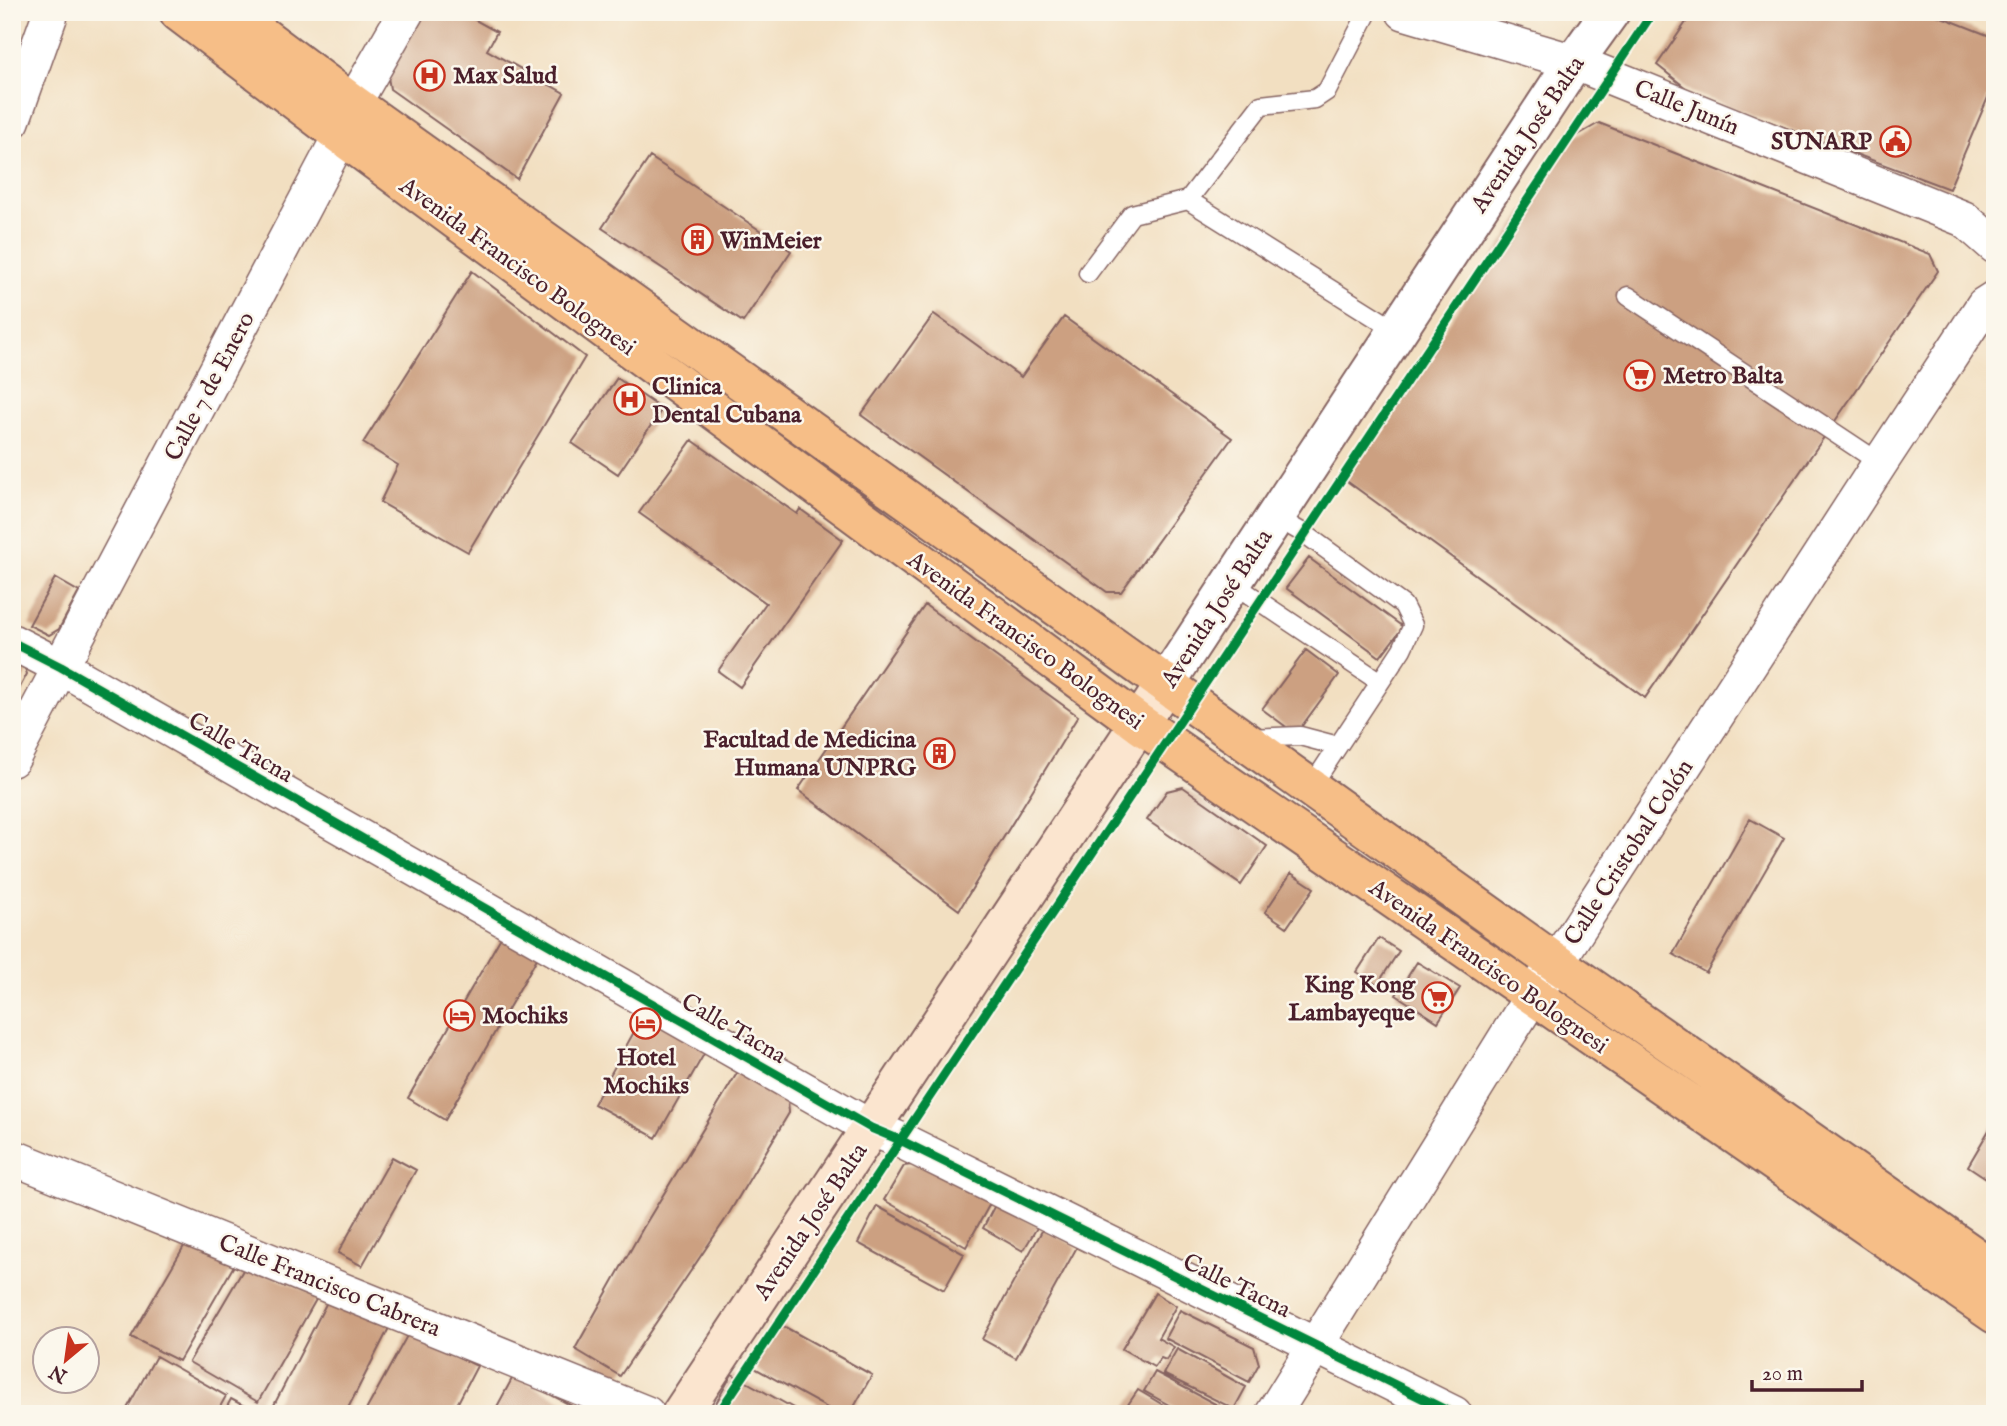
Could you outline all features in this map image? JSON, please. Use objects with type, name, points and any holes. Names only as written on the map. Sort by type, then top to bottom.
[{"type":"main road","name":"Avenida Francisco Bolognesi","points":[[178,12],[347,120],[1166,683],[1556,963],[1995,1271]]},
{"type":"main road","name":"Avenida Francisco Bolognesi","points":[[230,12],[347,120],[1140,724],[1995,1314]]},
{"type":"main road","name":"Avenida José Balta","points":[[681,1414],[1166,683]]},
{"type":"street","points":[[12,121],[51,12]]},
{"type":"street","name":"Calle 7 de Enero","points":[[12,759],[406,12]]},
{"type":"street","name":"Calle Junín","points":[[1404,12],[1574,62],[1964,219],[1995,246]]},
{"type":"street","name":"Avenida José Balta","points":[[1166,683],[1574,62],[1610,12]]},
{"type":"street","name":"Calle Cristobal Colón","points":[[1273,1414],[1532,996],[1984,305],[1995,298]]},
{"type":"street","name":"Calle Tacna","points":[[12,642],[61,667],[872,1128],[1454,1414]]},
{"type":"street","name":"Calle Francisco Cabrera","points":[[12,1157],[647,1414]]},
{"type":"lane","points":[[1088,273],[1132,214],[1188,200],[1261,105],[1315,99],[1327,91],[1368,12]]},
{"type":"lane","points":[[1188,200],[1397,331]]},
{"type":"lane","points":[[1628,296],[1880,463]]},
{"type":"lane","points":[[1275,517],[1305,534],[1403,605],[1413,625],[1402,649],[1311,787]]},
{"type":"lane","points":[[1232,583],[1380,682]]},
{"type":"lane","points":[[1243,738],[1300,736],[1338,746]]},
{"type":"building","points":[[415,12],[480,12],[475,20],[497,32],[487,50],[564,93],[517,179],[390,89],[386,65]]},
{"type":"building","name":"SUNARP","points":[[1693,12],[1929,12],[1995,38],[1995,81],[1949,189],[1691,92],[1657,65]]},
{"type":"building","name":"Metro Balta","points":[[1599,123],[1930,254],[1938,271],[1645,698],[1344,479],[1573,138]]},
{"type":"building","name":"WinMeier","points":[[650,157],[791,251],[743,322],[602,228]]},
{"type":"building","points":[[472,271],[585,357],[468,552],[380,502],[398,465],[363,443]]},
{"type":"building","points":[[934,314],[1021,377],[1064,317],[1232,438],[1121,592],[1107,592],[861,415]]},
{"type":"building","points":[[617,378],[662,409],[618,474],[572,443]]},
{"type":"building","points":[[692,440],[797,514],[800,509],[843,540],[740,687],[718,671],[766,603],[639,513]]},
{"type":"building","points":[[1309,558],[1403,627],[1380,657],[1286,588]]},
{"type":"building","points":[[55,578],[79,592],[59,629],[49,635],[29,625]]},
{"type":"building","name":"Facultad de Medicina Humana UNPRG","points":[[925,605],[1078,716],[959,910],[798,790]]},
{"type":"building","points":[[1306,650],[1339,675],[1296,734],[1262,709]]},
{"type":"building","points":[[12,655],[22,661],[27,674],[18,691],[12,687]]},
{"type":"building","points":[[1183,787],[1267,846],[1241,885],[1147,820],[1167,791]]},
{"type":"building","points":[[1750,819],[1784,838],[1706,973],[1673,954]]},
{"type":"building","points":[[1291,873],[1314,888],[1287,927],[1265,912]]},
{"type":"building","points":[[504,932],[540,953],[445,1120],[408,1098]]},
{"type":"building","points":[[1379,938],[1399,951],[1377,985],[1357,972]]},
{"type":"building","points":[[1417,962],[1460,988],[1438,1022],[1396,995]]},
{"type":"building","points":[[645,1012],[708,1047],[656,1138],[594,1104]]},
{"type":"building","points":[[739,1070],[788,1100],[789,1113],[725,1220],[620,1376],[575,1349],[643,1228]]},
{"type":"building","points":[[1995,1120],[1995,1184],[1968,1166]]},
{"type":"building","points":[[392,1157],[416,1170],[362,1266],[338,1253]]},
{"type":"building","points":[[928,1163],[992,1200],[966,1247],[884,1200],[904,1166]]},
{"type":"building","points":[[996,1203],[1038,1226],[1023,1251],[983,1228]]},
{"type":"building","points":[[877,1206],[964,1254],[944,1290],[858,1243]]},
{"type":"building","points":[[1043,1229],[1077,1247],[1016,1358],[982,1339]]},
{"type":"building","points":[[187,1241],[236,1262],[179,1361],[131,1337]]},
{"type":"building","points":[[246,1265],[318,1296],[258,1402],[189,1362]]},
{"type":"building","points":[[1155,1293],[1176,1306],[1158,1338],[1174,1347],[1166,1360],[1161,1358],[1154,1367],[1122,1349]]},
{"type":"building","points":[[329,1298],[391,1324],[345,1414],[291,1414],[274,1405]]},
{"type":"building","points":[[1180,1310],[1254,1347],[1259,1364],[1249,1382],[1165,1338]]},
{"type":"building","points":[[776,1322],[872,1375],[850,1414],[838,1414],[751,1366]]},
{"type":"building","points":[[409,1332],[477,1366],[452,1414],[364,1414]]},
{"type":"building","points":[[1177,1349],[1246,1387],[1234,1409],[1163,1374]]},
{"type":"building","points":[[156,1356],[226,1396],[216,1414],[124,1414]]},
{"type":"building","points":[[1155,1372],[1234,1414],[1185,1414],[1144,1391]]},
{"type":"building","points":[[732,1374],[804,1414],[710,1414]]},
{"type":"building","points":[[514,1375],[576,1408],[572,1414],[493,1414]]},
{"type":"building","points":[[1138,1390],[1178,1414],[1132,1414],[1125,1409]]},
{"type":"building","points":[[231,1399],[259,1414],[223,1414]]},
{"type":"cycle path","points":[[718,1414],[1653,12]]},
{"type":"cycle path","points":[[12,642],[61,667],[871,1128],[1454,1414]]},
{"type":"place","name":"Max Salud","points":[[430,75]]},
{"type":"place","name":"SUNARP","points":[[1895,141]]},
{"type":"place","name":"WinMeier","points":[[697,240]]},
{"type":"place","name":"Metro Balta","points":[[1640,375]]},
{"type":"place","name":"Clinica Dental Cubana","points":[[629,400]]},
{"type":"place","name":"Facultad de Medicina Humana UNPRG","points":[[939,753]]},
{"type":"place","name":"King Kong Lambayeque","points":[[1438,998]]},
{"type":"place","name":"Mochiks","points":[[459,1015]]},
{"type":"place","name":"Hotel Mochiks","points":[[646,1023]]}]
